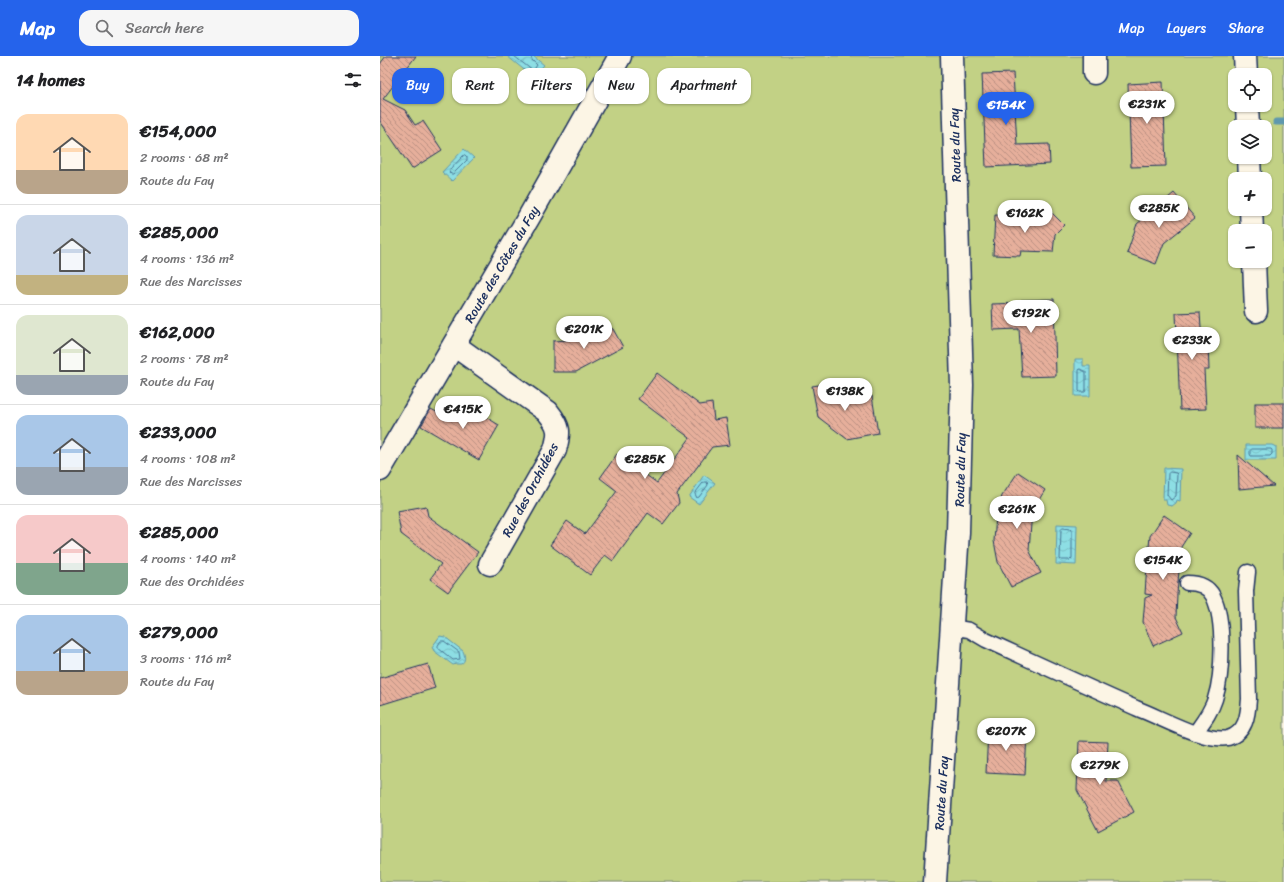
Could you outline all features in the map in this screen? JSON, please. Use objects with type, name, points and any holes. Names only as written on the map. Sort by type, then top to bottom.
[{"type":"street","name":"Route des Côtes du Fay","points":[[380,470],[525,224],[620,56]]},
{"type":"street","name":"Route du Fay","points":[[935,882],[958,532],[962,385],[952,56]]},
{"type":"street","points":[[1245,56],[1246,68]]},
{"type":"street","points":[[1254,268],[1256,311]]},
{"type":"street","name":"Rue des Orchidées","points":[[454,345],[548,412],[555,420],[559,429],[554,450],[490,564]]},
{"type":"lane","points":[[951,627],[969,630],[986,640],[1195,733],[1211,738],[1226,738],[1235,735],[1242,728],[1248,715],[1249,699],[1246,591],[1248,572]]},
{"type":"lane","points":[[1187,583],[1195,583],[1204,587],[1213,595],[1219,615],[1221,640],[1221,675],[1215,698],[1208,714],[1195,733]]},
{"type":"green space","points":[[380,56],[1284,56],[1284,882],[380,882]]},
{"type":"water","points":[[507,56],[533,56],[544,65],[541,68],[522,68]]},
{"type":"water","points":[[464,149],[474,158],[452,181],[442,172]]},
{"type":"water","points":[[1075,359],[1083,359],[1083,366],[1090,366],[1090,396],[1075,396]]},
{"type":"water","points":[[1246,445],[1272,445],[1276,447],[1276,460],[1246,460]]},
{"type":"water","points":[[1164,468],[1181,469],[1180,501],[1177,500],[1172,506],[1167,505],[1166,500],[1163,500]]},
{"type":"water","points":[[704,475],[715,483],[699,504],[689,497]]},
{"type":"water","points":[[1057,524],[1077,525],[1076,565],[1056,564]]},
{"type":"water","points":[[440,636],[445,637],[463,651],[465,658],[463,663],[453,665],[434,651],[432,647]]},
{"type":"building","points":[[386,56],[416,56],[407,68],[392,68],[392,87],[383,99],[405,110],[415,125],[423,121],[442,150],[412,169],[380,121],[380,64]]},
{"type":"building","points":[[1013,73],[1017,145],[1049,144],[1050,164],[986,167],[982,74]]},
{"type":"building","points":[[1163,82],[1166,166],[1131,167],[1128,84]]},
{"type":"building","points":[[1174,193],[1195,218],[1164,243],[1156,264],[1127,253],[1137,224]]},
{"type":"building","points":[[1050,211],[1064,225],[1055,234],[1053,252],[1021,251],[1020,256],[993,255],[995,215],[1042,218]]},
{"type":"building","points":[[1054,299],[1056,376],[1022,377],[1019,329],[993,330],[992,304],[1021,303],[1021,300]]},
{"type":"building","points":[[1200,312],[1202,342],[1208,342],[1209,370],[1204,370],[1206,409],[1180,410],[1176,313]]},
{"type":"building","points":[[602,325],[613,329],[623,347],[576,372],[553,372],[553,341],[568,340],[577,336],[578,339]]},
{"type":"building","points":[[657,373],[700,405],[712,403],[714,420],[726,418],[730,445],[712,447],[677,494],[679,503],[663,524],[648,513],[613,561],[605,555],[590,575],[550,545],[567,521],[585,534],[617,491],[600,478],[617,454],[657,483],[690,438],[638,399]]},
{"type":"building","points":[[838,382],[841,402],[872,396],[878,433],[847,439],[818,417],[812,386]]},
{"type":"building","points":[[461,402],[499,425],[479,460],[421,426],[431,409],[451,420]]},
{"type":"building","points":[[1255,403],[1284,403],[1284,428],[1255,428]]},
{"type":"building","points":[[1238,455],[1274,486],[1239,489]]},
{"type":"building","points":[[1018,472],[1045,490],[1032,511],[1029,550],[1041,573],[1011,587],[998,562],[994,541],[996,516],[1002,496]]},
{"type":"building","points":[[426,506],[428,516],[478,552],[448,592],[430,579],[441,564],[401,534],[397,511]]},
{"type":"building","points":[[1164,515],[1190,533],[1181,547],[1177,594],[1176,617],[1183,632],[1153,646],[1143,622],[1145,598],[1152,595],[1145,594],[1146,579],[1150,536]]},
{"type":"building","points":[[428,664],[435,688],[380,705],[380,678]]},
{"type":"building","points":[[988,730],[1027,732],[1025,775],[986,773]]},
{"type":"building","points":[[1079,741],[1108,742],[1106,781],[1118,781],[1134,812],[1098,831],[1077,790]]},
{"type":"waterway","points":[[1276,122],[1284,122]]}]
